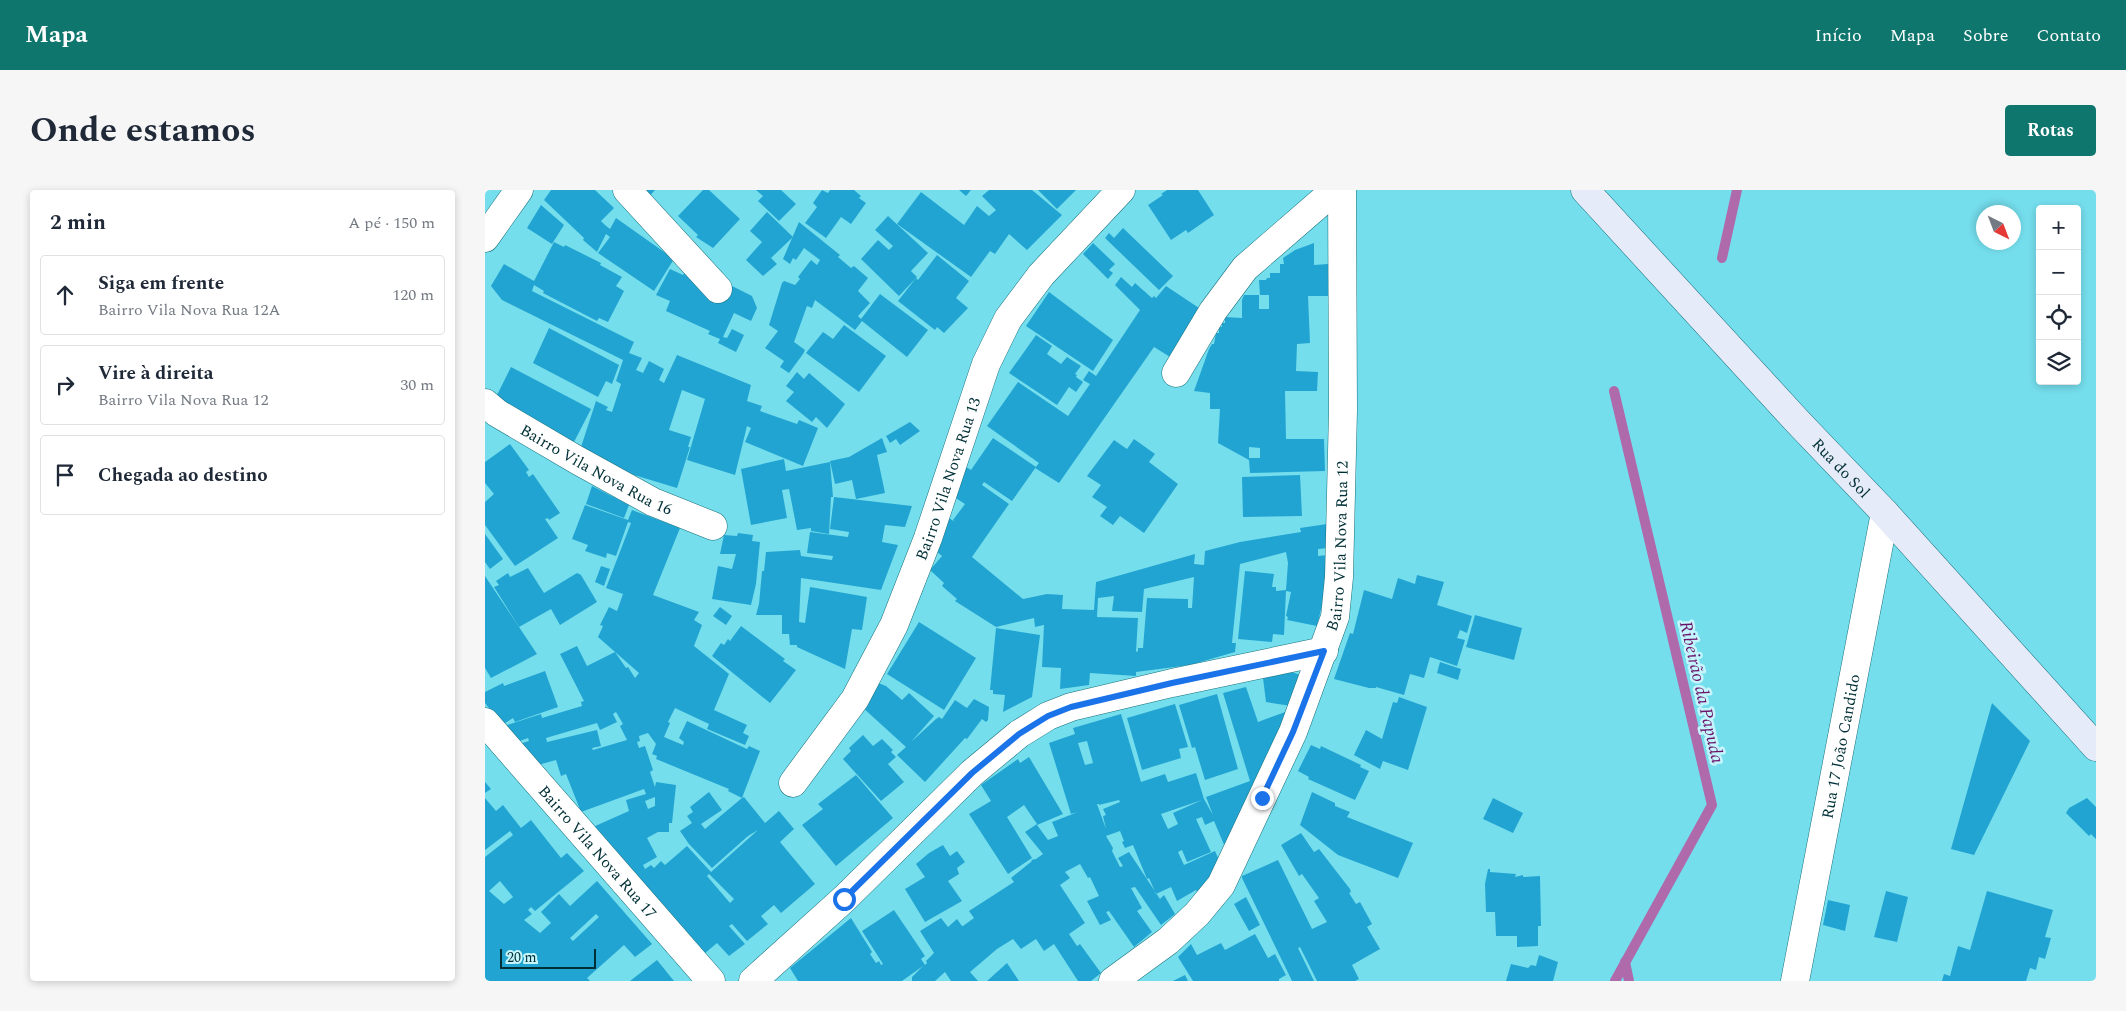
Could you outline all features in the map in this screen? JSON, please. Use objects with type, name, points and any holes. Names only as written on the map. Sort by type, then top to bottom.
[{"type":"street","points":[[485,238],[519,190]]},
{"type":"street","points":[[627,190],[719,289]]},
{"type":"street","name":"Bairro Vila Nova Rua 13","points":[[793,783],[855,699],[894,625],[928,538],[986,364],[1008,319],[1041,276],[1121,190]]},
{"type":"street","points":[[1176,373],[1213,311],[1245,268],[1335,190]]},
{"type":"street","name":"Bairro Vila Nova Rua 12","points":[[1113,981],[1167,941],[1197,914],[1221,885],[1293,732],[1335,617],[1339,577],[1343,410],[1342,190]]},
{"type":"street","name":"Rua do Sol","points":[[1585,190],[1791,414],[1885,513],[2096,747]]},
{"type":"street","name":"Bairro Vila Nova Rua 16","points":[[485,403],[497,413],[653,502],[713,526]]},
{"type":"street","name":"Rua 17 João Candido","points":[[1795,981],[1885,513]]},
{"type":"street","points":[[753,981],[844,899],[972,773],[1019,734],[1048,716],[1071,707],[1172,683],[1324,651]]},
{"type":"street","name":"Bairro Vila Nova Rua 17","points":[[485,722],[711,981]]},
{"type":"building","points":[[551,190],[595,190],[614,208],[601,221],[605,225],[610,229],[616,218],[674,259],[654,291],[598,253],[610,237],[606,234],[597,252],[583,240],[584,238],[544,200]]},
{"type":"building","points":[[638,190],[655,190],[647,199]]},
{"type":"building","points":[[703,190],[709,190],[740,219],[713,248],[696,237],[698,235],[678,216]]},
{"type":"building","points":[[756,190],[781,190],[796,204],[779,221],[758,201],[763,196]]},
{"type":"building","points":[[822,190],[828,193],[830,190],[854,190],[861,196],[859,198],[866,203],[851,224],[841,217],[826,238],[805,223],[817,207],[813,203]]},
{"type":"building","points":[[959,190],[971,190],[966,196]]},
{"type":"building","points":[[989,190],[1032,190],[1062,215],[1027,250],[1009,234],[995,254],[990,251],[971,277],[897,224],[921,192],[964,225],[977,206],[989,216],[996,210],[982,196]]},
{"type":"building","points":[[1038,190],[1076,190],[1057,209]]},
{"type":"building","points":[[1167,190],[1198,190],[1214,215],[1188,233],[1186,230],[1171,240],[1148,205]]},
{"type":"building","points":[[541,205],[564,225],[552,244],[527,228]]},
{"type":"building","points":[[767,212],[793,237],[771,258],[777,264],[763,276],[746,260],[762,242],[750,231]]},
{"type":"building","points":[[888,216],[928,253],[911,271],[917,277],[899,296],[861,259],[878,240],[889,250],[893,246],[875,230]]},
{"type":"building","points":[[799,222],[840,255],[838,257],[851,268],[854,266],[868,278],[858,291],[870,303],[858,316],[861,319],[880,294],[928,330],[907,357],[862,321],[855,330],[815,300],[812,308],[807,306],[794,342],[805,350],[803,354],[789,373],[780,367],[784,361],[765,348],[778,331],[769,325],[782,283],[784,281],[795,285],[800,279],[798,277],[811,260],[817,265],[820,260],[804,248],[796,260],[793,258],[790,264],[783,259]]},
{"type":"building","points":[[1123,228],[1173,276],[1159,290],[1105,238],[1109,233],[1114,238]]},
{"type":"building","points":[[554,242],[564,247],[565,245],[601,263],[600,265],[622,277],[616,286],[624,291],[608,322],[599,318],[597,321],[543,293],[544,291],[534,285],[532,291],[634,342],[629,353],[642,358],[636,370],[643,373],[649,361],[664,369],[659,380],[664,383],[677,355],[751,385],[747,401],[762,406],[760,411],[797,424],[799,420],[818,428],[803,466],[745,442],[751,428],[747,426],[735,475],[687,460],[705,399],[682,390],[669,430],[691,437],[688,447],[690,447],[677,488],[634,475],[581,447],[596,401],[608,407],[606,410],[612,412],[621,384],[616,381],[623,360],[502,300],[491,286],[504,264],[534,281]]},
{"type":"building","points":[[1093,243],[1115,264],[1109,270],[1113,273],[1108,279],[1083,254]]},
{"type":"building","points":[[1314,243],[1314,265],[1328,264],[1328,296],[1308,296],[1310,343],[1297,344],[1296,371],[1318,372],[1317,391],[1285,391],[1286,439],[1324,439],[1325,471],[1250,473],[1249,460],[1218,443],[1220,409],[1210,409],[1210,393],[1194,391],[1209,349],[1214,344],[1216,333],[1219,333],[1219,327],[1222,327],[1222,323],[1225,323],[1225,317],[1242,318],[1242,300],[1244,295],[1259,295],[1259,309],[1269,309],[1269,295],[1260,295],[1259,280],[1270,278],[1270,273],[1280,273],[1280,264],[1284,264],[1283,258],[1295,250]],"holes":[[[1249,447],[1260,448],[1260,458],[1249,458]]]},
{"type":"building","points":[[937,255],[969,281],[956,298],[968,308],[944,333],[937,327],[935,330],[898,301],[916,278],[918,280]]},
{"type":"building","points":[[670,269],[683,275],[686,270],[730,291],[732,286],[752,296],[757,308],[751,321],[734,313],[723,337],[727,338],[732,329],[744,335],[736,352],[718,343],[720,339],[708,334],[710,331],[666,311],[670,301],[656,295]]},
{"type":"building","points":[[1121,277],[1132,287],[1135,283],[1152,298],[1154,296],[1156,298],[1166,286],[1205,312],[1175,360],[1154,347],[1059,483],[1035,468],[1039,463],[987,426],[1018,382],[1068,416],[1090,384],[1083,380],[1089,371],[1096,376],[1140,310],[1115,285]]},
{"type":"building","points":[[1049,292],[1113,340],[1093,371],[1026,326]]},
{"type":"building","points":[[844,325],[886,356],[859,392],[806,353],[823,332],[833,339]]},
{"type":"building","points":[[549,328],[619,365],[612,384],[606,381],[598,397],[533,363]]},
{"type":"building","points":[[1036,335],[1052,346],[1047,354],[1061,364],[1067,357],[1081,366],[1075,374],[1083,382],[1076,392],[1069,387],[1057,405],[1009,373]]},
{"type":"building","points":[[511,367],[591,409],[574,442],[501,404],[496,397]]},
{"type":"building","points":[[797,372],[804,379],[809,373],[845,404],[827,428],[816,417],[812,422],[786,401],[794,392],[786,386]]},
{"type":"building","points":[[910,422],[920,431],[900,445],[896,439],[890,443],[886,436]]},
{"type":"building","points":[[882,438],[887,452],[877,455],[885,493],[856,499],[852,480],[835,484],[830,461],[849,457]]},
{"type":"building","points":[[993,438],[1036,467],[1012,501],[984,482],[982,485],[1009,504],[972,557],[1023,599],[1047,594],[1063,595],[1062,609],[1094,610],[1096,582],[1195,554],[1194,564],[1204,565],[1205,551],[1240,542],[1301,532],[1300,528],[1327,524],[1328,548],[1318,549],[1318,556],[1328,555],[1324,602],[1317,626],[1287,620],[1288,617],[1286,616],[1291,592],[1286,591],[1284,635],[1273,634],[1272,642],[1238,639],[1245,571],[1274,574],[1272,587],[1276,587],[1276,591],[1286,590],[1288,563],[1286,552],[1240,564],[1232,643],[1236,643],[1235,652],[1190,665],[1136,672],[1136,676],[1090,673],[1089,685],[1060,689],[1061,668],[1042,667],[1044,625],[1035,627],[1034,618],[996,627],[955,601],[957,599],[942,586],[944,583],[930,570],[942,556],[931,547],[946,516],[955,522],[953,520],[965,504],[951,495],[963,465],[971,470]],"holes":[[[1194,577],[1192,608],[1188,608],[1188,599],[1147,598],[1143,648],[1138,648],[1136,652],[1138,618],[1097,617],[1098,598],[1114,596],[1112,611],[1142,612],[1144,589]]]},
{"type":"building","points":[[1134,439],[1155,454],[1149,462],[1178,484],[1144,533],[1120,516],[1113,525],[1100,516],[1107,507],[1092,497],[1101,485],[1087,476],[1114,440],[1127,449]]},
{"type":"building","points":[[510,444],[529,470],[526,472],[529,477],[533,474],[560,513],[549,520],[548,518],[545,519],[558,538],[515,566],[485,525],[485,502],[494,494],[485,483],[485,462]]},
{"type":"building","points":[[784,459],[786,471],[830,462],[833,497],[831,497],[829,534],[811,531],[811,528],[797,530],[789,489],[782,490],[787,518],[751,525],[741,469]]},
{"type":"building","points":[[1300,475],[1302,516],[1243,517],[1242,477]]},
{"type":"building","points":[[592,486],[629,505],[624,518],[586,504]]},
{"type":"building","points":[[834,497],[912,506],[905,527],[885,525],[882,542],[898,545],[881,590],[801,578],[799,622],[805,623],[810,587],[867,597],[862,630],[852,629],[845,669],[797,647],[797,645],[790,645],[789,634],[782,634],[782,615],[756,615],[766,552],[800,550],[801,556],[832,560],[833,556],[807,553],[810,532],[848,537],[849,532],[830,529]]},
{"type":"building","points":[[585,505],[628,520],[632,510],[680,528],[653,595],[699,612],[694,620],[702,625],[694,646],[729,674],[714,710],[747,725],[743,733],[749,736],[745,745],[707,729],[709,724],[675,708],[668,722],[670,723],[664,737],[683,745],[684,742],[679,738],[687,721],[747,749],[749,746],[760,751],[742,798],[744,797],[765,823],[779,811],[794,829],[780,842],[815,884],[781,913],[774,905],[761,916],[768,924],[747,941],[732,924],[729,926],[745,944],[729,956],[717,943],[704,954],[593,827],[629,811],[626,800],[646,794],[644,789],[581,812],[566,774],[561,776],[556,760],[538,765],[519,744],[529,741],[528,738],[517,742],[504,726],[541,714],[542,718],[582,706],[581,702],[584,701],[560,654],[577,646],[587,666],[615,652],[635,678],[639,673],[598,637],[603,626],[600,625],[609,607],[617,611],[623,594],[606,588],[631,523],[628,522],[616,556],[607,553],[606,558],[585,551],[588,545],[572,539]],"holes":[[[616,712],[623,724],[620,726],[627,740],[593,750],[592,748],[601,746],[597,730],[547,742],[546,738],[597,723],[600,730],[617,722],[613,714]],[[648,733],[656,744],[652,754],[657,756],[656,759],[729,789],[728,791],[742,798],[705,829],[701,824],[722,810],[709,792],[690,807],[693,812],[687,816],[692,823],[680,831],[689,844],[712,868],[748,836],[758,830],[711,872],[687,846],[665,865],[661,861],[654,868],[651,865],[645,869],[643,865],[657,857],[647,838],[658,832],[669,832],[669,823],[672,823],[676,785],[656,782],[655,787],[650,772],[653,770],[645,746],[639,748],[637,742],[640,741],[639,736]],[[655,797],[655,806],[648,809],[645,801]],[[709,874],[734,899],[730,903],[707,876]]]},
{"type":"building","points":[[738,533],[753,535],[752,541],[760,542],[756,584],[751,605],[712,599],[718,566],[732,569],[736,554],[720,554],[724,535],[737,536]]},
{"type":"building","points":[[485,534],[503,559],[490,569],[485,562]]},
{"type":"building","points":[[601,566],[610,569],[604,586],[595,582]]},
{"type":"building","points":[[528,568],[544,593],[577,573],[581,575],[597,602],[560,625],[551,609],[519,627],[494,587],[499,585],[496,581],[508,573],[510,577]]},
{"type":"building","points":[[1417,575],[1444,582],[1437,605],[1472,616],[1467,633],[1460,630],[1457,638],[1465,640],[1457,666],[1430,657],[1424,678],[1410,674],[1404,695],[1376,687],[1369,688],[1334,679],[1350,633],[1353,634],[1364,590],[1392,599],[1398,578],[1415,584]]},
{"type":"building","points":[[485,576],[537,654],[491,678],[485,668]]},
{"type":"building","points":[[720,607],[732,616],[726,625],[713,616]]},
{"type":"building","points":[[1475,615],[1522,628],[1514,660],[1466,647]]},
{"type":"building","points":[[919,622],[976,658],[944,710],[887,674]]},
{"type":"building","points":[[741,626],[785,659],[783,661],[796,670],[770,703],[712,656],[721,643],[724,645],[728,639],[730,641]]},
{"type":"building","points":[[996,628],[1040,635],[1032,697],[1003,712],[1005,695],[993,694],[993,690],[990,690]]},
{"type":"building","points":[[1440,662],[1461,669],[1458,680],[1437,673]]},
{"type":"building","points":[[545,671],[558,707],[515,722],[513,718],[502,725],[485,703],[485,692],[503,683],[504,686]]},
{"type":"building","points":[[1292,672],[1300,675],[1291,706],[1266,702],[1263,678]]},
{"type":"building","points":[[878,683],[886,686],[902,700],[909,693],[934,716],[911,742],[936,719],[939,717],[942,719],[955,700],[967,708],[974,699],[989,707],[988,720],[986,722],[982,719],[967,739],[965,738],[925,782],[897,755],[906,747],[861,706]]},
{"type":"building","points":[[1246,687],[1258,722],[1288,711],[1225,847],[1214,821],[1205,825],[1202,817],[1196,819],[1211,852],[1187,862],[1182,850],[1178,852],[1184,865],[1215,851],[1219,860],[1199,897],[1196,890],[1177,901],[1171,887],[1157,894],[1160,899],[1164,895],[1175,914],[1161,925],[1135,887],[1131,888],[1142,908],[1137,911],[1152,932],[1134,947],[1109,911],[1106,912],[1111,920],[1100,925],[1087,901],[1099,896],[1090,877],[1088,878],[1080,864],[1065,872],[1070,878],[1060,885],[1085,923],[1069,934],[1077,946],[1080,944],[1101,973],[1091,981],[1078,981],[1054,944],[1044,951],[1036,939],[1021,949],[1013,939],[997,949],[970,972],[978,981],[951,981],[945,972],[935,981],[912,981],[912,977],[923,966],[902,981],[798,981],[790,968],[851,918],[872,952],[870,954],[876,963],[879,961],[881,965],[883,964],[862,931],[894,910],[925,956],[921,959],[925,965],[926,961],[934,953],[920,931],[941,918],[948,927],[957,919],[963,926],[974,918],[969,911],[1014,882],[1011,878],[1031,860],[1043,854],[1025,832],[1037,824],[1024,805],[1007,817],[1032,858],[1008,874],[969,814],[991,801],[981,785],[1018,759],[1020,763],[1029,757],[1063,814],[1037,825],[1048,840],[1058,836],[1052,822],[1078,812],[1071,814],[1049,743],[1075,734],[1073,728],[1121,714],[1141,782],[1165,774],[1168,782],[1196,773],[1204,799],[1213,815],[1206,797],[1250,781],[1223,693]],"holes":[[[1087,741],[1093,763],[1085,765],[1078,743]],[[1119,800],[1120,802],[1103,809],[1106,815],[1103,816],[1106,829],[1097,804]],[[1202,800],[1173,813],[1178,824],[1168,829],[1161,814]],[[1120,831],[1125,848],[1133,845],[1147,879],[1129,852],[1118,858],[1123,866],[1120,867],[1106,836]],[[1149,878],[1155,891],[1147,879]]]},
{"type":"building","points":[[1217,694],[1238,769],[1205,780],[1195,747],[1192,748],[1179,705]]},
{"type":"building","points":[[1399,697],[1427,707],[1408,770],[1383,761],[1380,769],[1354,755],[1366,730],[1382,739],[1393,702],[1397,703]]},
{"type":"building","points":[[1992,703],[2030,741],[1974,855],[1951,849]]},
{"type":"building","points":[[1175,704],[1188,747],[1179,749],[1181,758],[1142,770],[1127,718]]},
{"type":"building","points":[[863,735],[873,746],[882,739],[893,750],[891,752],[896,757],[888,764],[904,782],[881,801],[843,759],[851,751],[849,748]]},
{"type":"building","points":[[1311,745],[1320,749],[1321,746],[1361,765],[1360,767],[1369,771],[1355,800],[1308,779],[1309,777],[1298,771]]},
{"type":"building","points":[[856,775],[893,818],[836,866],[802,825],[823,809],[818,804]]},
{"type":"building","points":[[485,782],[491,789],[485,793]]},
{"type":"building","points":[[1312,792],[1335,803],[1335,806],[1350,812],[1347,817],[1413,843],[1398,878],[1338,855],[1300,825]]},
{"type":"building","points":[[485,798],[496,811],[503,805],[521,828],[531,820],[561,858],[567,853],[584,871],[535,911],[531,907],[528,910],[532,914],[524,920],[540,933],[551,923],[541,912],[559,894],[570,906],[597,881],[652,944],[635,957],[624,945],[587,978],[590,981],[485,981],[485,857],[513,835],[510,831],[485,850]],"holes":[[[500,881],[513,897],[504,904],[489,891]],[[596,914],[599,917],[573,941],[570,938]]]},
{"type":"building","points":[[1493,798],[1523,813],[1513,833],[1483,819]]},
{"type":"building","points":[[2087,798],[2096,807],[2096,839],[2091,834],[2089,836],[2066,813],[2069,808]]},
{"type":"building","points":[[1301,833],[1314,852],[1319,849],[1350,889],[1351,892],[1349,893],[1356,904],[1360,902],[1372,924],[1367,927],[1380,949],[1352,965],[1359,979],[1355,981],[1317,981],[1300,947],[1298,948],[1314,981],[1292,981],[1242,878],[1242,876],[1278,860],[1312,929],[1327,922],[1314,901],[1319,898],[1302,874],[1299,876],[1281,845]]},
{"type":"building","points":[[943,845],[950,856],[957,851],[965,862],[957,868],[959,874],[948,881],[962,901],[925,922],[905,889],[925,877],[916,864],[929,853]]},
{"type":"building","points":[[1488,869],[1490,869],[1490,872],[1516,874],[1515,877],[1523,875],[1523,877],[1540,876],[1541,926],[1538,926],[1538,946],[1517,947],[1517,936],[1496,936],[1495,912],[1486,912],[1485,884]]},
{"type":"building","points":[[1886,891],[1908,897],[1897,942],[1874,937]]},
{"type":"building","points":[[1987,891],[2053,910],[2045,937],[2051,938],[2045,959],[2039,957],[2036,970],[2030,968],[2026,981],[1942,981],[1944,974],[1950,976],[1958,946],[1970,950]]},
{"type":"building","points":[[1246,897],[1260,925],[1249,931],[1234,904]]},
{"type":"building","points":[[1828,900],[1850,905],[1845,931],[1823,925]]},
{"type":"building","points":[[1255,934],[1268,958],[1275,954],[1286,975],[1279,979],[1279,981],[1193,981],[1178,957],[1191,944],[1197,955],[1221,943],[1225,950]]},
{"type":"building","points":[[1539,955],[1558,962],[1553,981],[1506,981],[1511,964],[1528,968],[1531,965],[1536,966]]},
{"type":"building","points":[[657,960],[674,981],[630,981]]},
{"type":"building","points":[[1007,963],[1019,981],[987,981]]},
{"type":"building","points":[[1185,975],[1188,981],[1173,981]]},
{"type":"waterway","name":"Ribeirão da Papuda","points":[[1722,258],[1737,190]]},
{"type":"waterway","name":"Ribeirão da Papuda","points":[[1614,391],[1712,805],[1615,981]]},
{"type":"waterway","points":[[1625,962],[1629,981]]},
{"type":"route","points":[[844,899],[972,773],[1019,734],[1048,716],[1071,707],[1172,683],[1324,651],[1293,732],[1262,798]]}]
